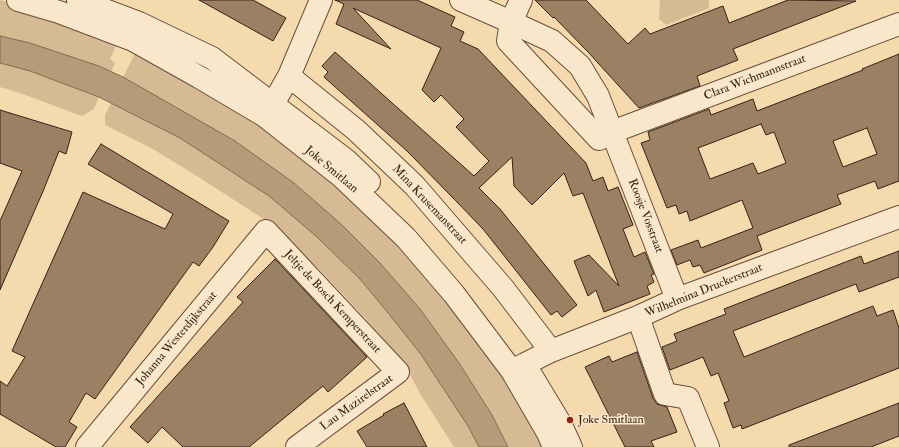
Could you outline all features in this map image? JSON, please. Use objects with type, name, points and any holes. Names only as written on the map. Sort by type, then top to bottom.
[{"type":"street","name":"Joke Smitlaan","points":[[18,0],[58,12],[133,40],[199,77],[269,110],[346,160],[415,228],[560,423],[571,447]]},
{"type":"street","name":"Joke Smitlaan","points":[[78,0],[139,23],[212,58],[269,110]]},
{"type":"street","points":[[269,110],[289,76],[322,0]]},
{"type":"street","name":"Roosje Vosstraat","points":[[461,0],[552,41],[580,66],[598,96],[677,299]]},
{"type":"street","points":[[521,0],[511,22],[508,41],[599,139],[612,132]]},
{"type":"street","name":"Clara Wichmannstraat","points":[[612,132],[899,24]]},
{"type":"street","name":"Mina Krusemanstraat","points":[[289,76],[356,130],[414,185],[503,288],[551,351]]},
{"type":"street","name":"Wilhelmina Druckerstraat","points":[[518,368],[551,351],[638,317],[677,299],[899,217]]},
{"type":"street","name":"Jeltje de Bosch Kemperstraat","points":[[266,231],[398,372]]},
{"type":"street","name":"Johanna Westerdijkstraat","points":[[87,447],[266,231]]},
{"type":"street","points":[[638,317],[665,394],[688,398],[708,447]]},
{"type":"street","name":"Joke Smitlaan","points":[[518,368],[554,447]]},
{"type":"street","name":"Lau Mazirelstraat","points":[[297,447],[398,372]]},
{"type":"shaded area","points":[[0,0],[45,11],[119,39],[110,59],[115,63],[111,72],[99,66],[30,43],[0,36]]},
{"type":"shaded area","points":[[660,0],[709,0],[709,8],[666,25],[659,19]]},
{"type":"shaded area","points":[[0,36],[30,43],[99,66],[123,77],[235,141],[294,183],[341,224],[380,263],[420,309],[459,363],[492,415],[508,447],[479,447],[468,426],[420,353],[360,279],[317,237],[269,196],[180,138],[99,97],[30,71],[0,63]]},
{"type":"shaded area","points":[[138,48],[333,172],[497,357],[547,447],[508,447],[492,415],[459,363],[420,309],[380,263],[341,224],[294,183],[235,141],[123,77]]},
{"type":"shaded area","points":[[0,63],[30,71],[99,97],[94,109],[82,116],[0,87]]},
{"type":"shaded area","points":[[111,103],[180,138],[269,196],[317,237],[360,279],[420,353],[468,426],[479,447],[454,447],[421,395],[406,368],[366,319],[319,269],[262,218],[153,149],[105,125],[105,115]]},
{"type":"building","points":[[199,0],[253,0],[286,18],[273,41]]},
{"type":"building","points":[[335,0],[417,0],[455,17],[451,26],[464,32],[460,41],[478,49],[586,163],[593,181],[603,177],[608,191],[618,187],[633,225],[623,229],[634,257],[645,252],[654,274],[651,275],[654,282],[647,286],[650,294],[604,312],[596,290],[588,296],[574,261],[589,255],[619,286],[583,193],[573,196],[564,173],[532,205],[514,186],[512,157],[479,188],[500,209],[577,305],[562,317],[557,311],[551,315],[483,229],[407,151],[324,77],[328,72],[322,66],[335,52],[474,176],[489,161],[456,127],[464,119],[441,95],[434,102],[422,90],[441,48],[353,8],[391,49],[336,24],[344,4]]},
{"type":"building","points":[[535,0],[586,0],[628,44],[645,28],[650,34],[723,6],[729,23],[788,0],[856,1],[733,49],[738,60],[697,76],[700,86],[639,108],[588,52]]},
{"type":"building","points":[[899,54],[899,181],[878,189],[875,181],[837,195],[841,204],[757,236],[762,250],[704,273],[700,265],[693,267],[690,260],[677,265],[671,250],[698,240],[701,248],[753,228],[742,200],[690,221],[687,211],[679,214],[676,205],[667,208],[641,143],[650,140],[648,132],[709,109],[711,115],[753,99],[757,111],[863,70],[862,69]],"holes":[[[761,124],[766,135],[774,132],[786,163],[758,174],[753,163],[710,179],[698,148]],[[867,128],[877,154],[843,167],[833,141]]]},
{"type":"building","points":[[0,110],[72,132],[66,154],[59,151],[0,290],[0,221],[22,171],[0,163]]},
{"type":"building","points":[[101,144],[229,221],[199,266],[193,262],[95,399],[86,393],[69,422],[77,427],[65,447],[56,447],[0,414],[0,381],[7,386],[25,357],[12,351],[83,192],[165,229],[173,214],[88,164]]},
{"type":"building","points":[[899,251],[899,277],[859,292],[856,284],[733,331],[744,357],[873,306],[877,316],[893,310],[899,328],[899,368],[742,429],[741,425],[733,428],[724,403],[729,401],[718,373],[711,376],[703,357],[670,370],[662,347],[677,341],[674,334],[726,314],[724,309],[861,256],[864,264]]},
{"type":"building","points":[[275,259],[367,357],[328,392],[323,386],[249,447],[183,447],[162,427],[148,443],[130,427],[243,302],[237,297]]},
{"type":"building","points":[[637,352],[653,398],[657,404],[667,407],[677,432],[651,441],[654,447],[625,447],[585,367],[609,356],[612,362]]},
{"type":"building","points":[[404,403],[427,447],[367,447],[357,431],[384,415],[383,414]]},
{"type":"building","points":[[899,403],[899,436],[871,447],[789,447],[789,445]]},
{"type":"place","name":"Joke Smitlaan","points":[[570,420]]}]
